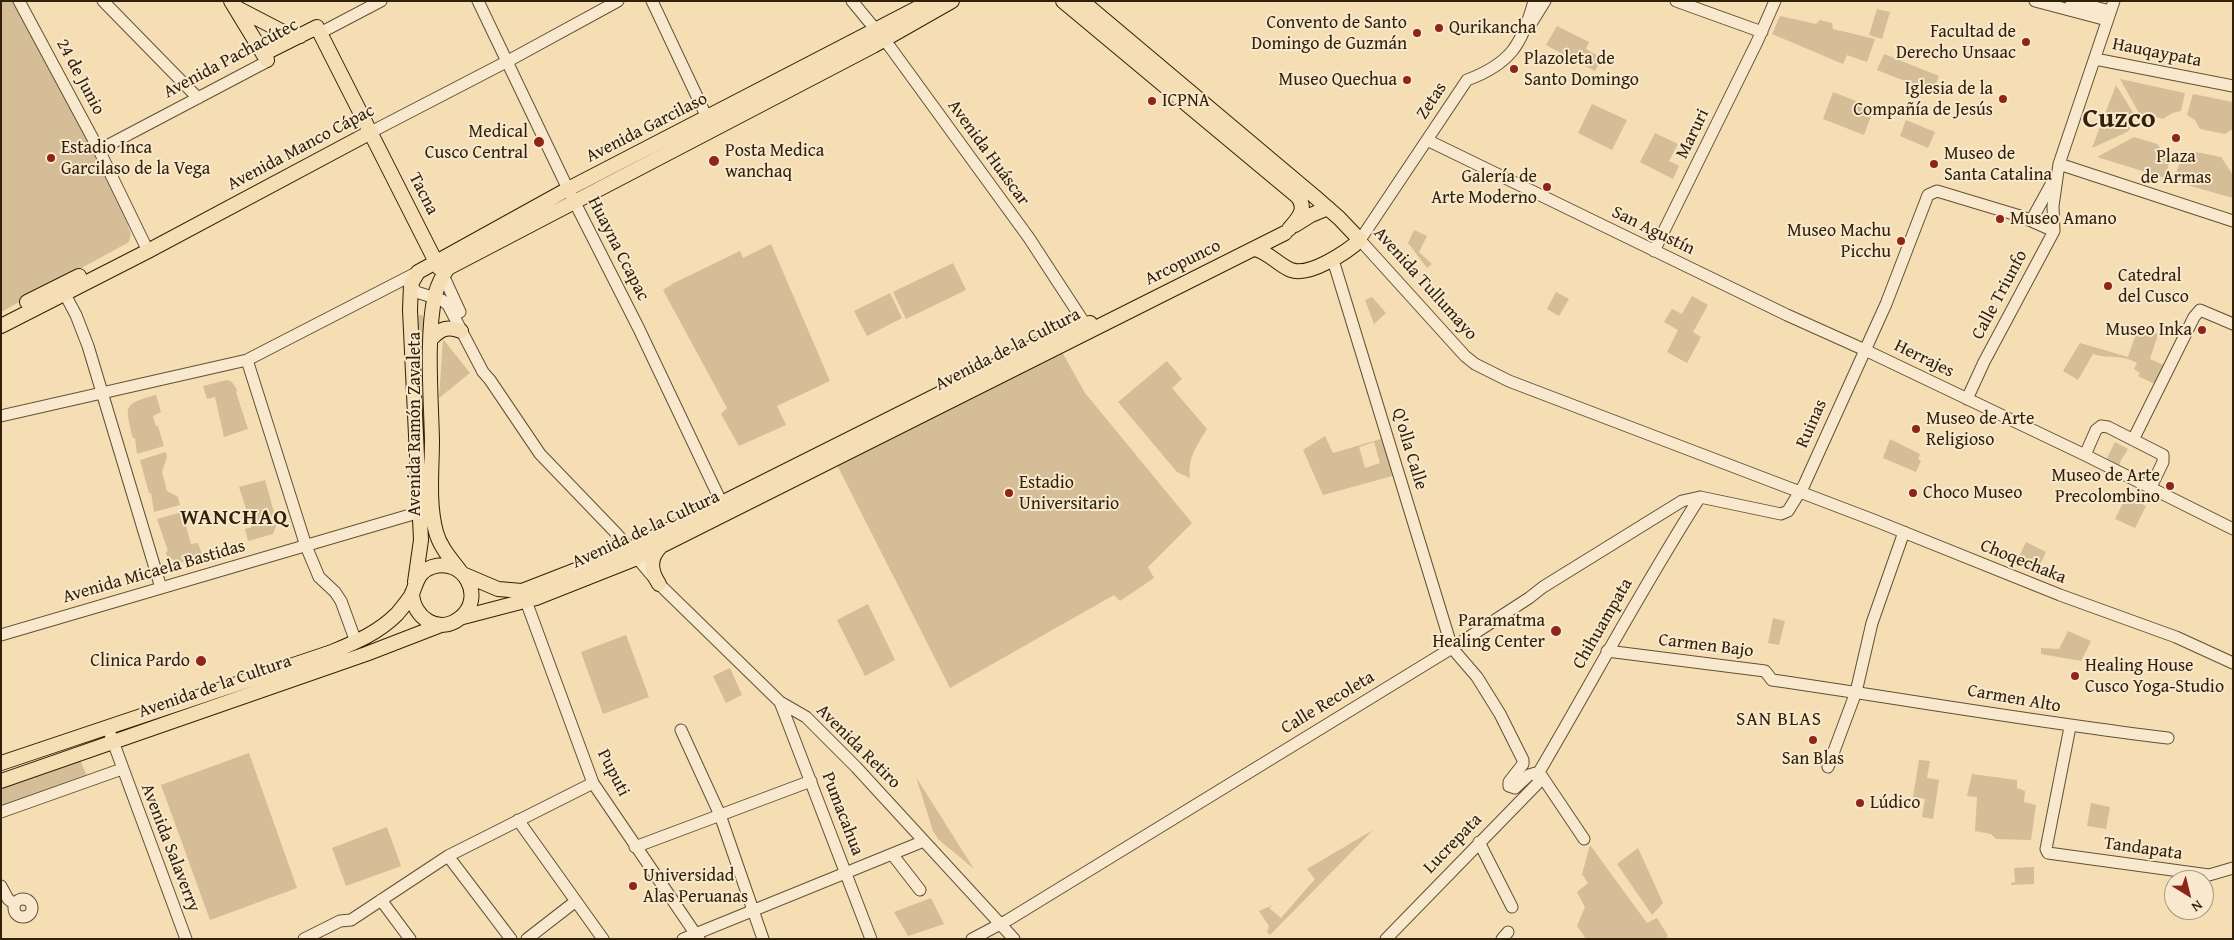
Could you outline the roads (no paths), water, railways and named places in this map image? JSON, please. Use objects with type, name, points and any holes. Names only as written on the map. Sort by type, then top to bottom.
[{"type":"main road","name":"Avenida Garcilaso","points":[[880,35],[931,1]]},
{"type":"main road","name":"Avenida Garcilaso","points":[[414,278],[436,261],[571,195],[880,35],[952,1]]},
{"type":"main road","points":[[1063,1],[1297,196],[1302,204],[1302,210],[1278,247],[1279,262]]},
{"type":"main road","name":"Avenida Tullumayo","points":[[1082,1],[1328,208],[1363,235]]},
{"type":"main road","points":[[232,4],[289,35],[300,36]]},
{"type":"main road","points":[[232,4],[266,57]]},
{"type":"main road","name":"Avenida Pachacútec","points":[[266,57],[300,36],[318,30]]},
{"type":"main road","name":"Avenida Pachacútec","points":[[266,57],[318,30]]},
{"type":"main road","name":"Tacna","points":[[318,30],[436,261],[441,278]]},
{"type":"main road","name":"Avenida Manco Cápac","points":[[1,315],[62,289],[146,248],[369,129]]},
{"type":"main road","name":"Avenida Garcilaso","points":[[441,278],[454,263],[571,195]]},
{"type":"main road","name":"Arcopunco","points":[[1091,327],[1287,232],[1303,219],[1328,208]]},
{"type":"main road","points":[[1255,248],[1264,252],[1286,268],[1299,272],[1333,260],[1352,248],[1363,235]]},
{"type":"main road","name":"Avenida Ramón Zavaleta","points":[[414,278],[410,310],[426,511],[440,544],[462,573]]},
{"type":"main road","points":[[435,298],[441,278]]},
{"type":"main road","name":"Avenida Manco Cápac","points":[[1,326],[62,289]]},
{"type":"main road","name":"Avenida Ramón Zavaleta","points":[[413,588],[426,511],[435,298]]},
{"type":"main road","name":"Avenida de la Cultura","points":[[462,617],[525,600],[633,553],[725,509],[903,418],[1063,332],[1091,327]]},
{"type":"main road","points":[[432,338],[445,328],[461,331]]},
{"type":"main road","name":"Avenida de la Cultura","points":[[633,553],[661,546],[725,509]]},
{"type":"main road","points":[[659,584],[652,568],[655,552],[661,546]]},
{"type":"main road","points":[[356,642],[371,635],[388,622],[400,610],[413,588],[422,573],[434,566],[448,566],[462,573],[470,584],[472,595],[469,609],[454,623],[441,625],[429,622],[419,615],[413,604],[413,588]]},
{"type":"main road","name":"Avenida de la Cultura","points":[[462,573],[525,600]]},
{"type":"main road","name":"Avenida de la Cultura","points":[[1,781],[366,654],[441,625]]},
{"type":"main road","name":"Avenida de la Cultura","points":[[1,763],[332,652],[356,642]]},
{"type":"street","name":"24 de Junio","points":[[19,1],[98,148],[146,248]]},
{"type":"street","points":[[103,1],[196,95]]},
{"type":"street","name":"Avenida Pachacútec","points":[[318,30],[364,1]]},
{"type":"street","name":"Avenida Pachacútec","points":[[318,30],[381,1]]},
{"type":"street","name":"Huayna Ccapac","points":[[478,1],[725,509]]},
{"type":"street","name":"Avenida Manco Cápac","points":[[506,58],[603,1]]},
{"type":"street","name":"Avenida Manco Cápac","points":[[369,129],[618,1]]},
{"type":"street","points":[[652,1],[710,124]]},
{"type":"street","name":"Avenida Huáscar","points":[[852,1],[880,35],[1091,327]]},
{"type":"street","points":[[1526,31],[1534,1]]},
{"type":"street","points":[[1526,31],[1545,1]]},
{"type":"street","points":[[1676,1],[1762,32]]},
{"type":"street","name":"Maruri","points":[[1654,251],[1762,32],[1775,1]]},
{"type":"street","points":[[2035,1],[2111,11]]},
{"type":"street","points":[[2071,1],[2111,11]]},
{"type":"street","points":[[2095,59],[2111,11]]},
{"type":"street","name":"Zetas","points":[[1363,235],[1467,80],[1475,78],[1497,66],[1509,55],[1526,31]]},
{"type":"street","name":"Avenida Pachacútec","points":[[98,148],[266,57]]},
{"type":"street","name":"Hauqaypata","points":[[2056,177],[2095,59],[2233,86]]},
{"type":"street","name":"San Agustín","points":[[1427,140],[1654,251],[1865,350]]},
{"type":"street","points":[[2059,164],[2233,221]]},
{"type":"street","points":[[2056,177],[2053,206],[2054,231],[2031,221],[2056,177]]},
{"type":"street","name":"Ruinas","points":[[1700,496],[1781,514],[1788,512],[1800,493],[1904,262],[1928,195],[1937,191],[2031,221]]},
{"type":"street","name":"Calle Triunfo","points":[[1967,399],[1984,362],[2054,231]]},
{"type":"street","name":"Avenida Tullumayo","points":[[1363,235],[1460,351],[1475,364],[1508,381],[1800,493]]},
{"type":"street","name":"Q'olla Calle","points":[[1333,260],[1452,648]]},
{"type":"street","points":[[1,416],[247,360],[414,278]]},
{"type":"street","name":"Tacna","points":[[414,278],[416,292],[442,300],[448,305],[482,372],[490,380],[540,454],[633,553],[659,584]]},
{"type":"street","name":"Tacna","points":[[441,278],[488,369],[490,380]]},
{"type":"street","points":[[62,289],[76,314],[161,588]]},
{"type":"street","points":[[2133,440],[2194,317],[2200,310],[2233,324]]},
{"type":"street","name":"Herrajes","points":[[1865,350],[2085,455],[2233,529]]},
{"type":"street","points":[[247,360],[306,546],[320,577],[336,592],[341,601],[356,642]]},
{"type":"street","points":[[2085,455],[2096,430],[2101,426],[2108,427],[2163,455],[2163,462],[2150,489]]},
{"type":"street","name":"Choqechaka","points":[[1800,493],[1904,532],[2060,596],[2176,637],[2233,663]]},
{"type":"street","name":"Calle Recoleta","points":[[978,938],[1452,648],[1543,587],[1670,508],[1682,501],[1700,496]]},
{"type":"street","name":"Chihuampata","points":[[1539,772],[1607,651],[1700,496]]},
{"type":"street","name":"Avenida Micaela Bastidas","points":[[1,635],[426,511]]},
{"type":"street","points":[[1828,767],[1856,692],[1872,623],[1904,532]]},
{"type":"street","name":"Avenida Retiro","points":[[659,584],[780,702],[806,717],[856,767],[1014,939]]},
{"type":"street","name":"Puputi","points":[[525,600],[593,783],[697,936]]},
{"type":"street","points":[[1452,648],[1477,677],[1500,714],[1523,760],[1524,764],[1509,782],[1509,786],[1515,788],[1529,775],[1539,772],[1584,839]]},
{"type":"street","name":"Carmen Bajo","points":[[1607,651],[1765,671],[1772,680],[1856,692]]},
{"type":"street","name":"Carmen Alto","points":[[1856,692],[2012,715],[2070,726],[2168,738]]},
{"type":"street","name":"Pumacahua","points":[[780,702],[872,939]]},
{"type":"street","name":"Tandapata","points":[[2070,726],[2046,849],[2048,853],[2209,875],[2233,868]]},
{"type":"street","name":"Avenida Salaverry","points":[[108,728],[186,939]]},
{"type":"street","points":[[681,730],[720,815],[763,939]]},
{"type":"street","points":[[1,812],[122,769]]},
{"type":"street","name":"Lucrepata","points":[[1386,939],[1538,783],[1539,772]]},
{"type":"street","points":[[635,846],[811,781]]},
{"type":"street","points":[[304,939],[340,921],[351,920],[448,856],[593,783]]},
{"type":"street","points":[[518,820],[603,939]]},
{"type":"street","points":[[683,939],[697,936],[753,910],[924,841]]},
{"type":"street","points":[[1479,842],[1512,907]]},
{"type":"street","points":[[892,854],[920,890]]},
{"type":"street","points":[[448,856],[511,939]]},
{"type":"street","points":[[1,886],[8,899],[14,904]]},
{"type":"street","points":[[381,900],[410,939]]},
{"type":"street","points":[[527,939],[576,901]]},
{"type":"place","name":"Qurikancha","points":[[1439,28]]},
{"type":"place","name":"Convento de Santo Domingo de Guzmán","points":[[1417,33]]},
{"type":"place","name":"Facultad de Derecho Unsaac","points":[[2026,42]]},
{"type":"place","name":"Plazoleta de Santo Domingo","points":[[1514,69]]},
{"type":"place","name":"Museo Quechua","points":[[1407,80]]},
{"type":"place","name":"Iglesia de la Compañía de Jesús","points":[[2003,99]]},
{"type":"place","name":"ICPNA","points":[[1152,101]]},
{"type":"place","name":"Plaza de Armas","points":[[2176,138]]},
{"type":"place","name":"Medical Cusco Central","points":[[539,142]]},
{"type":"place","name":"Estadio Inca Garcilaso de la Vega","points":[[51,158]]},
{"type":"place","name":"Posta Medica wanchaq","points":[[714,161]]},
{"type":"place","name":"Museo de Santa Catalina","points":[[1934,164]]},
{"type":"place","name":"Galería de Arte Moderno","points":[[1547,187]]},
{"type":"place","name":"Museo Amano","points":[[2000,219]]},
{"type":"place","name":"Museo Machu Picchu","points":[[1901,241]]},
{"type":"place","name":"Catedral del Cusco","points":[[2108,286]]},
{"type":"place","name":"Museo Inka","points":[[2202,330]]},
{"type":"place","name":"Museo de Arte Religioso","points":[[1916,429]]},
{"type":"place","name":"Museo de Arte Precolombino","points":[[2170,486]]},
{"type":"place","name":"Estadio Universitario","points":[[1009,493]]},
{"type":"place","name":"Choco Museo","points":[[1913,493]]},
{"type":"place","name":"Paramatma Healing Center","points":[[1556,631]]},
{"type":"place","name":"Clinica Pardo","points":[[201,661]]},
{"type":"place","name":"Healing House Cusco Yoga-Studio","points":[[2075,676]]},
{"type":"place","name":"San Blas","points":[[1813,740]]},
{"type":"place","name":"Lúdico","points":[[1860,803]]},
{"type":"place","name":"Universidad Alas Peruanas","points":[[633,886]]},
{"type":"district","name":"Cuzco","points":[[2119,120]]},
{"type":"district","name":"WANCHAQ","points":[[234,518]]},
{"type":"district","name":"SAN BLAS","points":[[1779,720]]}]
